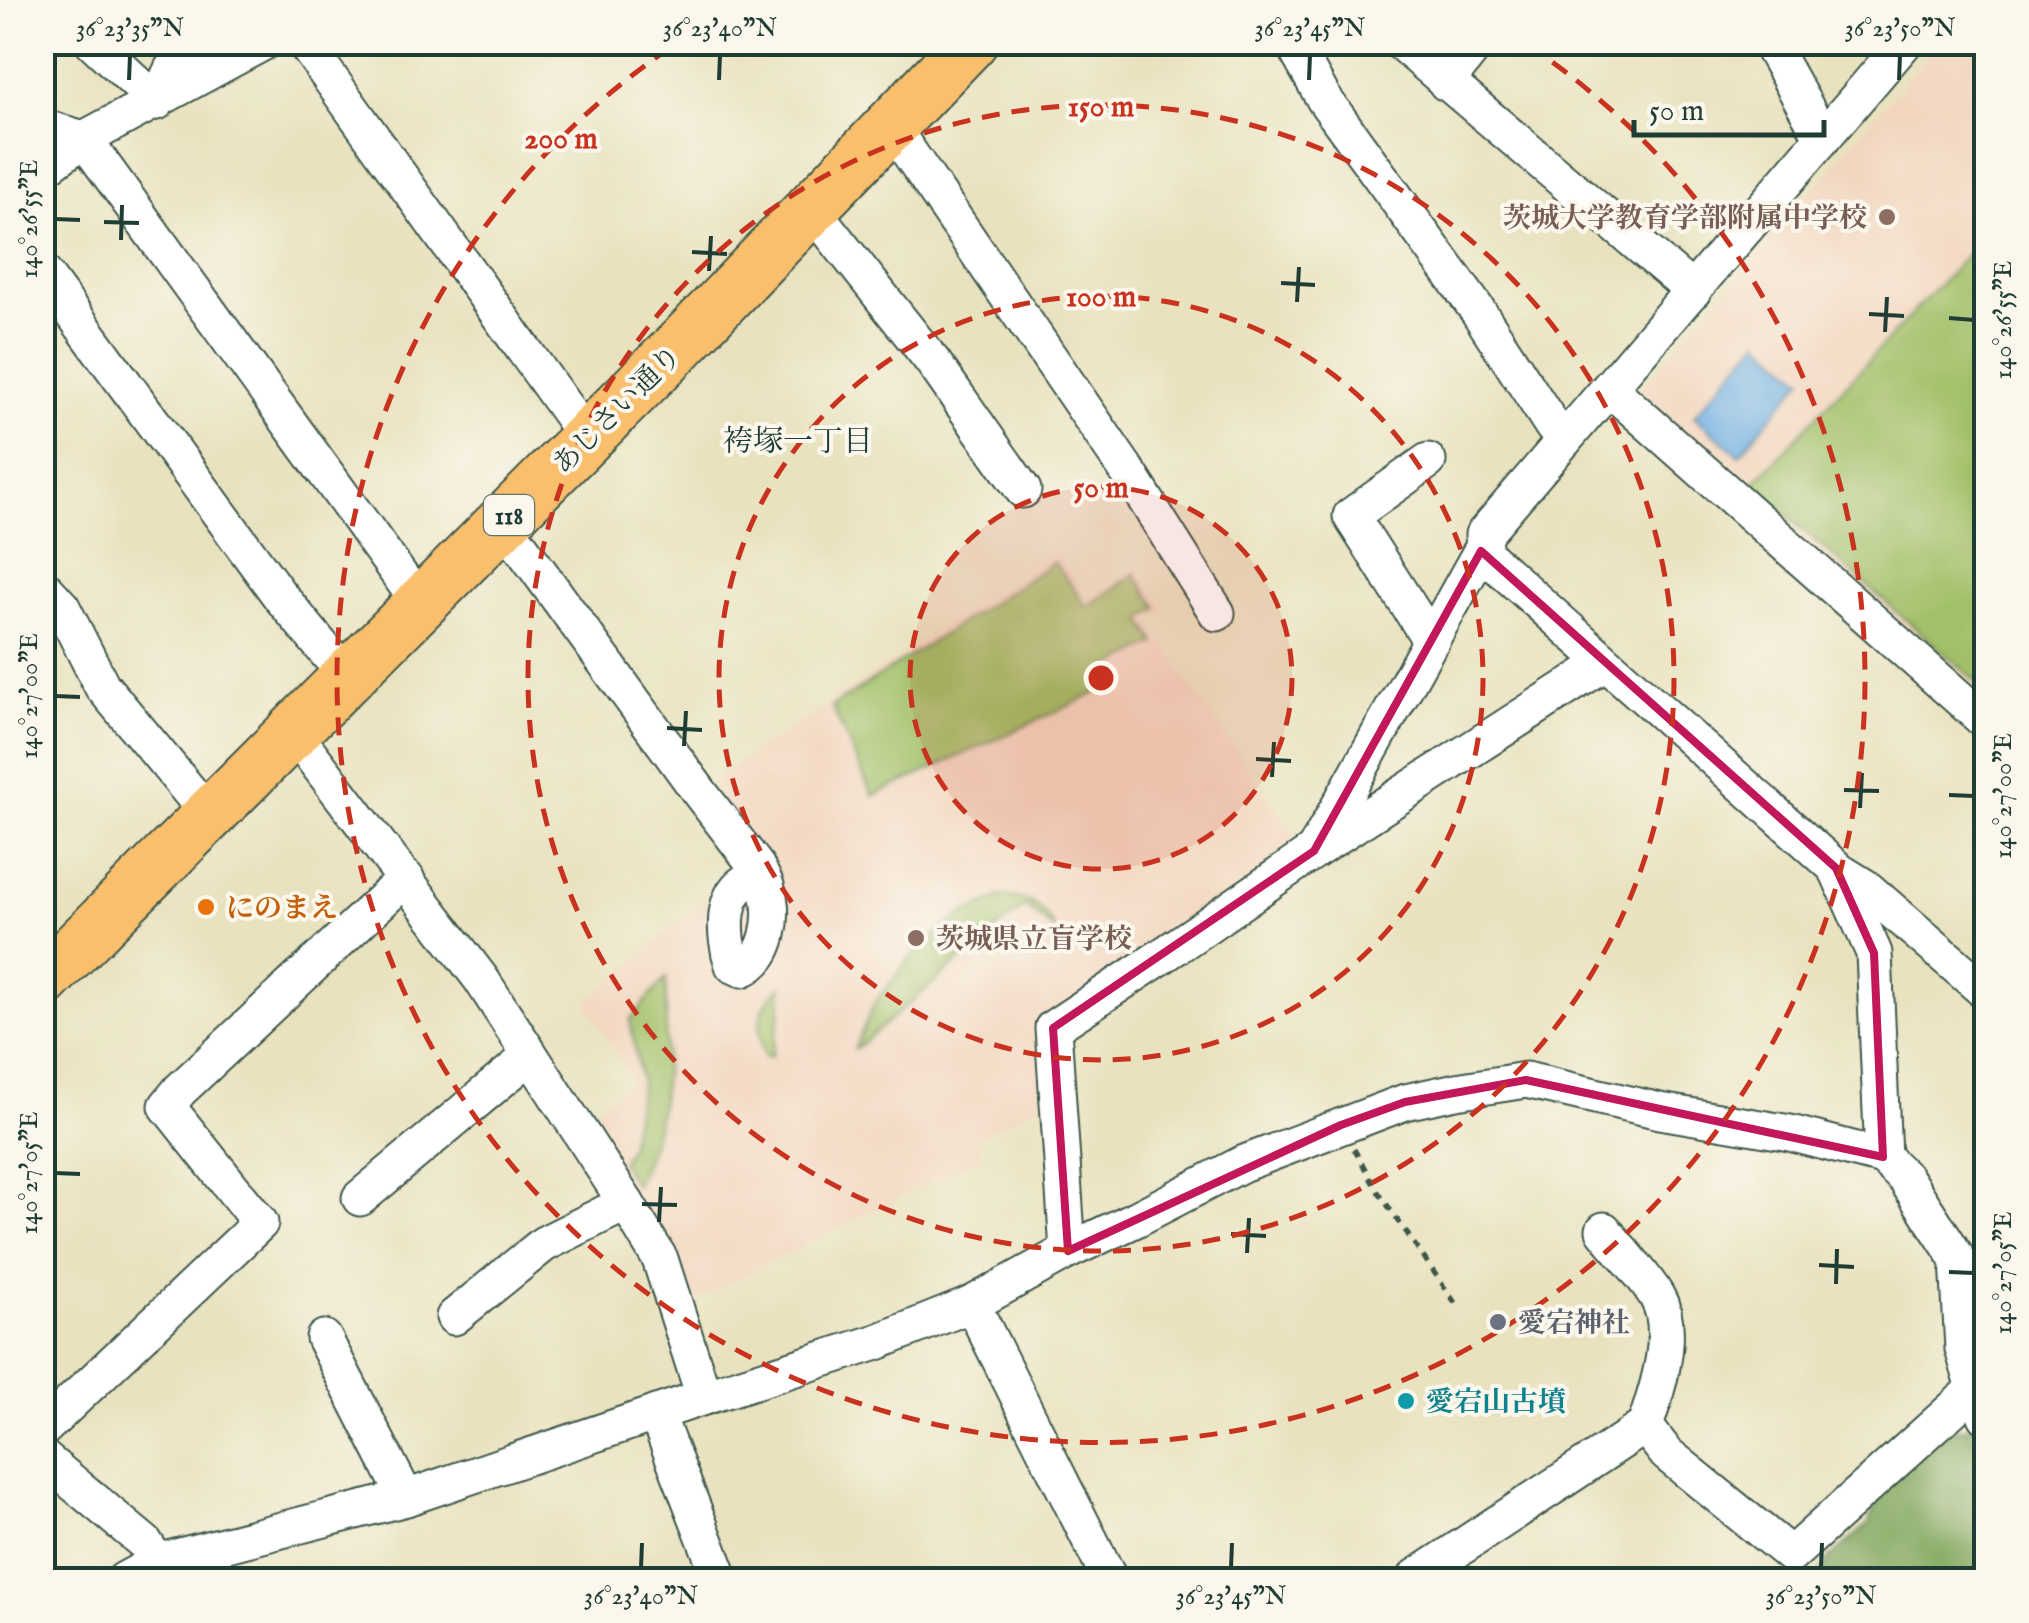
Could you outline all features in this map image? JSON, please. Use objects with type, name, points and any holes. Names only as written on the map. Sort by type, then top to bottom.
[{"type":"highway","name":"あじさい通り","points":[[42,982],[587,438],[971,42]]},
{"type":"street","points":[[94,42],[157,102]]},
{"type":"street","points":[[157,102],[172,70],[199,42]]},
{"type":"street","points":[[42,170],[84,139],[264,42]]},
{"type":"street","points":[[304,42],[587,438]]},
{"type":"street","points":[[1292,42],[1324,99],[1478,311],[1553,427],[1565,439]]},
{"type":"street","points":[[1400,42],[1692,291]]},
{"type":"street","points":[[1446,84],[1478,42]]},
{"type":"street","points":[[1768,42],[1823,138]]},
{"type":"street","points":[[1314,852],[1482,543],[1565,439],[1905,42]]},
{"type":"street","points":[[891,126],[1132,478],[1216,613]]},
{"type":"street","points":[[42,127],[84,139],[420,605]]},
{"type":"street","points":[[811,208],[933,362],[1023,490]]},
{"type":"street","points":[[42,271],[280,596],[348,678]]},
{"type":"street","points":[[1609,388],[1986,722]]},
{"type":"street","points":[[1428,461],[1351,516],[1431,641]]},
{"type":"street","points":[[503,522],[757,867],[760,878]]},
{"type":"street","points":[[1482,543],[1606,663],[1836,868],[1865,887],[1986,992]]},
{"type":"street","points":[[52,596],[102,686],[210,816]]},
{"type":"street","points":[[1068,1250],[1053,1028],[1314,852],[1606,663]]},
{"type":"street","points":[[294,733],[481,979],[626,1203],[660,1259],[704,1397]]},
{"type":"street","points":[[1836,868],[1874,952],[1883,1157]]},
{"type":"street","points":[[42,1430],[260,1223],[167,1106],[406,878]]},
{"type":"street","points":[[360,1198],[530,1056]]},
{"type":"street","points":[[124,1580],[406,1498],[877,1342],[972,1304],[1068,1250],[1136,1220],[1242,1164],[1404,1102],[1456,1091],[1526,1080],[1660,1111],[1790,1133],[1883,1157],[1972,1259],[1963,1349],[1981,1402],[1790,1555],[1667,1454],[1645,1426]]},
{"type":"street","points":[[454,1316],[544,1244],[626,1203]]},
{"type":"street","points":[[1415,1580],[1645,1426],[1658,1386],[1667,1324],[1658,1299],[1604,1230]]},
{"type":"street","points":[[972,1304],[1110,1580]]},
{"type":"street","points":[[324,1338],[406,1498]]},
{"type":"street","points":[[656,1414],[721,1580]]},
{"type":"street","points":[[42,1456],[175,1567]]},
{"type":"path","points":[[1341,1125],[1376,1190],[1456,1304]]},
{"type":"highlighted area","points":[[1481,551],[1836,868],[1874,953],[1883,1157],[1526,1080],[1405,1102],[1341,1125],[1068,1251],[1053,1028],[1314,851]]},
{"type":"shaded area","name":"茨城大学教育学部附属中学校","points":[[1938,43],[1986,43],[1986,702],[1639,391]]},
{"type":"shaded area","name":"茨城県立盲学校","points":[[1056,552],[1089,601],[1137,568],[1165,610],[1148,620],[1302,845],[1043,1021],[1046,1102],[976,1138],[982,1156],[686,1305],[584,1119],[632,1080],[587,1003],[742,867],[713,781]]},
{"type":"green space","points":[[1986,235],[1986,690],[1752,485]]},
{"type":"green space","points":[[1054,562],[1087,607],[1135,574],[1158,608],[1142,619],[1156,643],[1103,671],[1107,688],[873,796],[832,707]]},
{"type":"green space","points":[[1004,896],[1035,905],[1055,930],[1025,906],[854,1050],[875,1002],[919,948],[963,914]]},
{"type":"green space","points":[[666,978],[661,1102],[652,1142],[635,1186],[621,1162],[629,1147],[641,1082],[630,1020]]},
{"type":"green space","points":[[782,987],[771,1057],[765,1057],[760,1018],[767,1002]]},
{"type":"green space","points":[[1986,1425],[1986,1580],[1817,1580],[1829,1559],[1868,1525],[1896,1441]]},
{"type":"water","points":[[1759,340],[1803,379],[1739,455],[1694,416]]},
{"type":"place","name":"茨城大学教育学部附属中学校","points":[[1887,217]]},
{"type":"place","name":"にのまえ","points":[[206,907]]},
{"type":"place","name":"茨城県立盲学校","points":[[916,938]]},
{"type":"place","name":"愛宕神社","points":[[1498,1322]]},
{"type":"place","name":"愛宕山古墳","points":[[1406,1401]]},
{"type":"district","name":"袴塚一丁目","points":[[798,441]]}]
